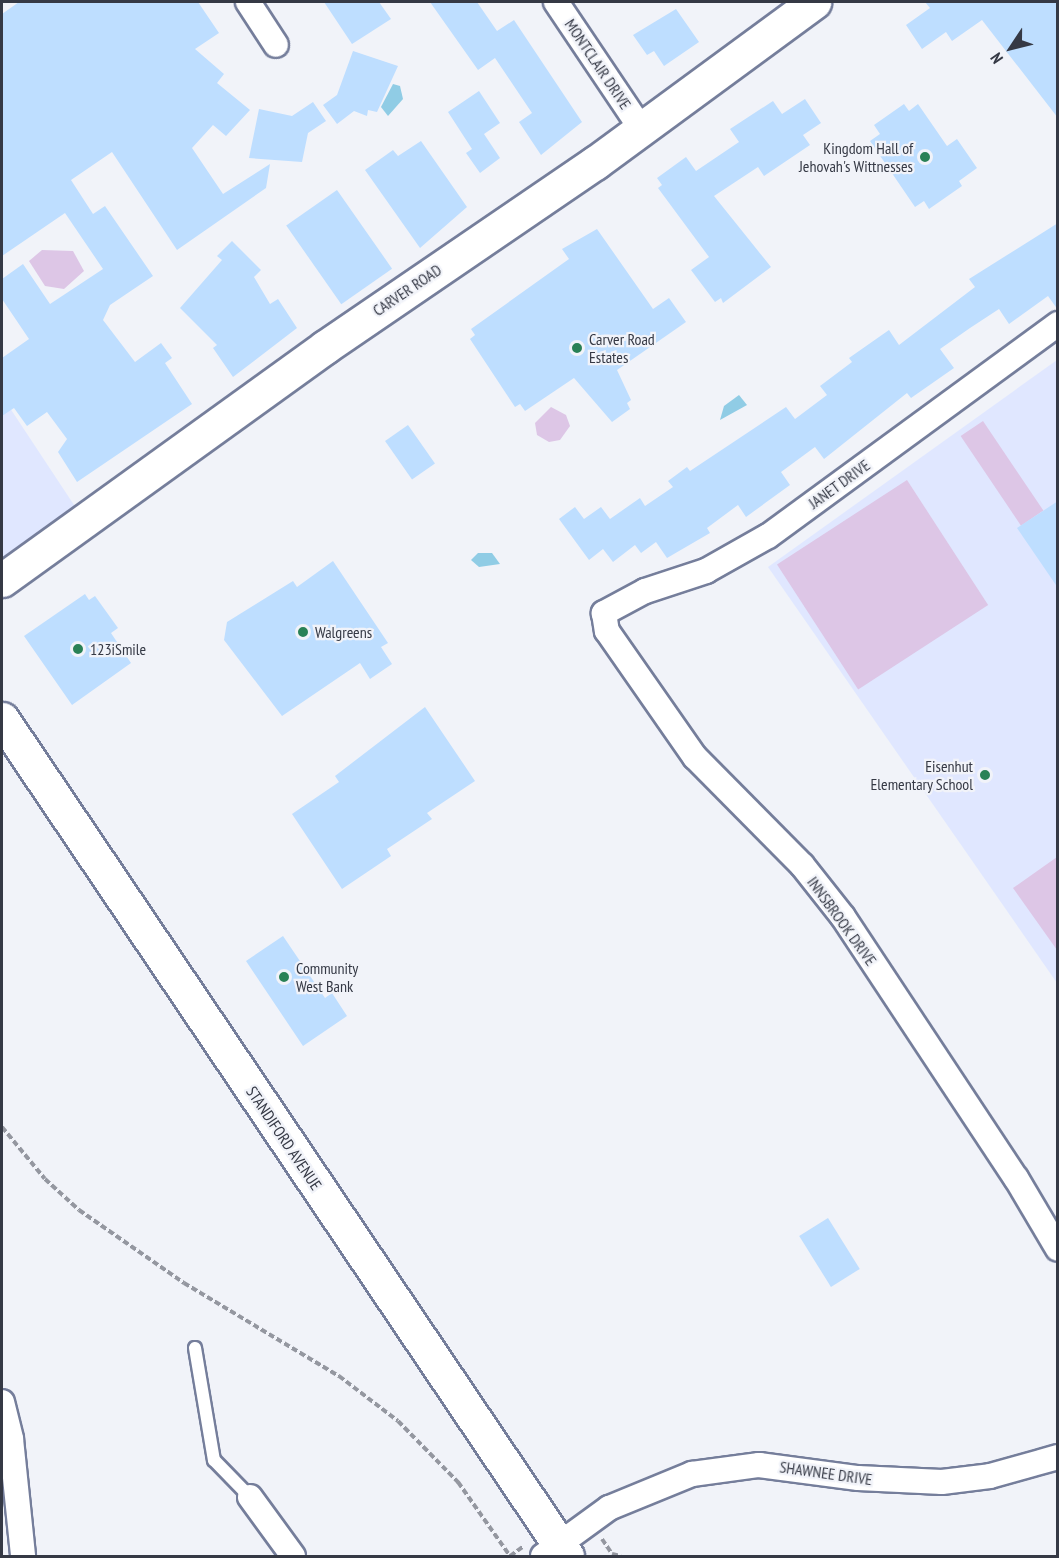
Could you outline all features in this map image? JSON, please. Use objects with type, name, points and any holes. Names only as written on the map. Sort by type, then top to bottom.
[{"type":"street","points":[[248,2],[276,45]]},
{"type":"street","name":"MONTCLAIR DRIVE","points":[[556,2],[640,127]]},
{"type":"street","name":"CARVER ROAD","points":[[2,580],[814,2]]},
{"type":"street","name":"JANET DRIVE","points":[[604,613],[645,591],[706,571],[768,536],[1058,324]]},
{"type":"street","name":"INNSBROOK DRIVE","points":[[604,613],[607,631],[695,757],[802,865],[843,917],[1016,1178],[1058,1249]]},
{"type":"street","name":"STANDIFORD AVENUE","points":[[2,719],[556,1553]]},
{"type":"street","points":[[2,1402],[7,1459],[23,1557]]},
{"type":"street","name":"SHAWNEE DRIVE","points":[[556,1553],[609,1508],[641,1491],[722,1468],[796,1467],[858,1478],[942,1482],[990,1476],[1058,1457]]},
{"type":"street","points":[[250,1497],[292,1557]]},
{"type":"lane","points":[[195,1348],[214,1461],[250,1497]]},
{"type":"path","points":[[2,1127],[45,1179],[79,1210],[184,1283],[351,1383],[398,1422],[458,1482],[510,1557]]},
{"type":"path","points":[[607,1557],[612,1554],[621,1557]]},
{"type":"shaded area","points":[[42,250],[73,251],[84,271],[64,289],[45,286],[29,261]]},
{"type":"shaded area","name":"Eisenhut Elementary School","points":[[1057,360],[1057,983],[768,567]]},
{"type":"shaded area","points":[[2,396],[76,508],[2,560]]},
{"type":"shaded area","points":[[551,407],[566,415],[570,426],[560,440],[549,442],[537,435],[535,423]]},
{"type":"shaded area","points":[[983,421],[1043,511],[1021,526],[961,436]]},
{"type":"shaded area","points":[[907,480],[988,605],[858,689],[777,564]]},
{"type":"shaded area","points":[[1057,857],[1057,950],[1013,888]]},
{"type":"water","points":[[393,84],[400,86],[403,99],[388,116],[381,107]]},
{"type":"water","points":[[739,395],[747,405],[720,420],[724,406]]},
{"type":"water","points":[[478,553],[492,553],[500,564],[479,567],[471,560]]},
{"type":"building","points":[[19,2],[198,2],[219,33],[195,49],[224,74],[217,83],[250,110],[226,136],[213,125],[192,148],[223,194],[270,164],[266,188],[177,250],[112,152],[71,180],[93,214],[105,206],[153,276],[110,305],[103,320],[135,362],[161,343],[172,358],[165,363],[192,404],[77,482],[58,452],[67,439],[47,412],[27,426],[14,408],[2,416],[2,358],[29,339],[2,299],[2,279],[23,264],[50,304],[103,269],[65,213],[2,256],[2,14]]},
{"type":"building","points":[[324,2],[379,2],[391,19],[352,44]]},
{"type":"building","points":[[430,2],[477,2],[497,31],[514,20],[582,122],[541,155],[519,122],[532,113],[495,58],[478,70]]},
{"type":"building","points":[[925,2],[1058,2],[1058,118],[982,20],[952,41],[946,32],[922,49],[906,25],[930,8]]},
{"type":"building","points":[[676,9],[699,42],[664,66],[654,51],[647,55],[633,35]]},
{"type":"building","points":[[353,51],[398,66],[377,112],[368,110],[367,116],[354,111],[337,124],[323,105],[337,95]]},
{"type":"building","points":[[479,91],[500,123],[484,134],[500,158],[480,173],[466,153],[472,149],[448,112]]},
{"type":"building","points":[[805,99],[821,123],[803,135],[810,145],[764,176],[758,167],[714,196],[771,267],[723,303],[721,298],[715,302],[691,270],[709,257],[658,188],[662,185],[657,178],[686,157],[696,171],[739,142],[730,129],[773,101],[782,114]]},
{"type":"building","points":[[313,102],[326,121],[308,133],[302,162],[249,158],[259,109],[292,116]]},
{"type":"building","name":"Kingdom Hall of Jehovah's Wittnesses","points":[[904,104],[909,111],[918,104],[947,146],[957,139],[977,168],[959,181],[962,186],[929,209],[924,201],[915,207],[870,141],[880,134],[874,125]]},
{"type":"building","points":[[421,141],[467,207],[420,248],[365,170],[393,150],[398,156]]},
{"type":"building","points":[[337,190],[392,269],[341,304],[286,226]]},
{"type":"building","points":[[1058,223],[1058,310],[1048,296],[1009,324],[999,309],[970,328],[940,349],[954,368],[911,398],[907,393],[824,459],[815,447],[781,472],[790,485],[746,517],[738,505],[707,528],[710,533],[667,558],[656,542],[641,553],[635,545],[613,562],[603,549],[589,560],[559,519],[575,507],[584,519],[601,507],[610,519],[640,498],[645,506],[673,487],[668,481],[687,467],[690,471],[786,407],[795,419],[827,395],[820,386],[852,362],[849,358],[889,330],[899,345],[975,287],[969,279]]},
{"type":"building","points":[[597,229],[653,309],[669,298],[686,322],[617,370],[631,400],[627,403],[630,409],[612,422],[574,378],[525,411],[520,404],[515,407],[470,339],[475,335],[471,329],[569,259],[562,249]]},
{"type":"building","points":[[232,241],[261,270],[254,277],[270,304],[278,299],[297,328],[233,377],[213,348],[217,345],[180,308],[222,260],[217,256]]},
{"type":"building","points":[[408,425],[435,464],[412,480],[385,441]]},
{"type":"building","points":[[1058,501],[1058,588],[1017,528]]},
{"type":"building","name":"Walgreens","points":[[333,561],[388,643],[381,647],[392,664],[370,679],[360,663],[282,716],[224,640],[227,622],[293,581],[297,587]]},
{"type":"building","name":"123iSmile","points":[[85,594],[89,600],[95,596],[118,628],[111,633],[131,663],[72,705],[24,636]]},
{"type":"building","points":[[425,707],[475,781],[427,813],[432,819],[387,849],[391,856],[342,889],[292,814],[339,782],[335,776]]},
{"type":"building","name":"Community West Bank","points":[[283,936],[325,998],[332,993],[347,1016],[303,1046],[246,961]]},
{"type":"building","points":[[828,1218],[860,1269],[831,1287],[799,1236]]},
{"type":"place","name":"Kingdom Hall of Jehovah's Wittnesses","points":[[925,157]]},
{"type":"place","name":"Carver Road Estates","points":[[577,348]]},
{"type":"place","name":"Walgreens","points":[[303,632]]},
{"type":"place","name":"123iSmile","points":[[78,649]]},
{"type":"place","name":"Eisenhut Elementary School","points":[[985,775]]},
{"type":"place","name":"Community West Bank","points":[[284,977]]}]
